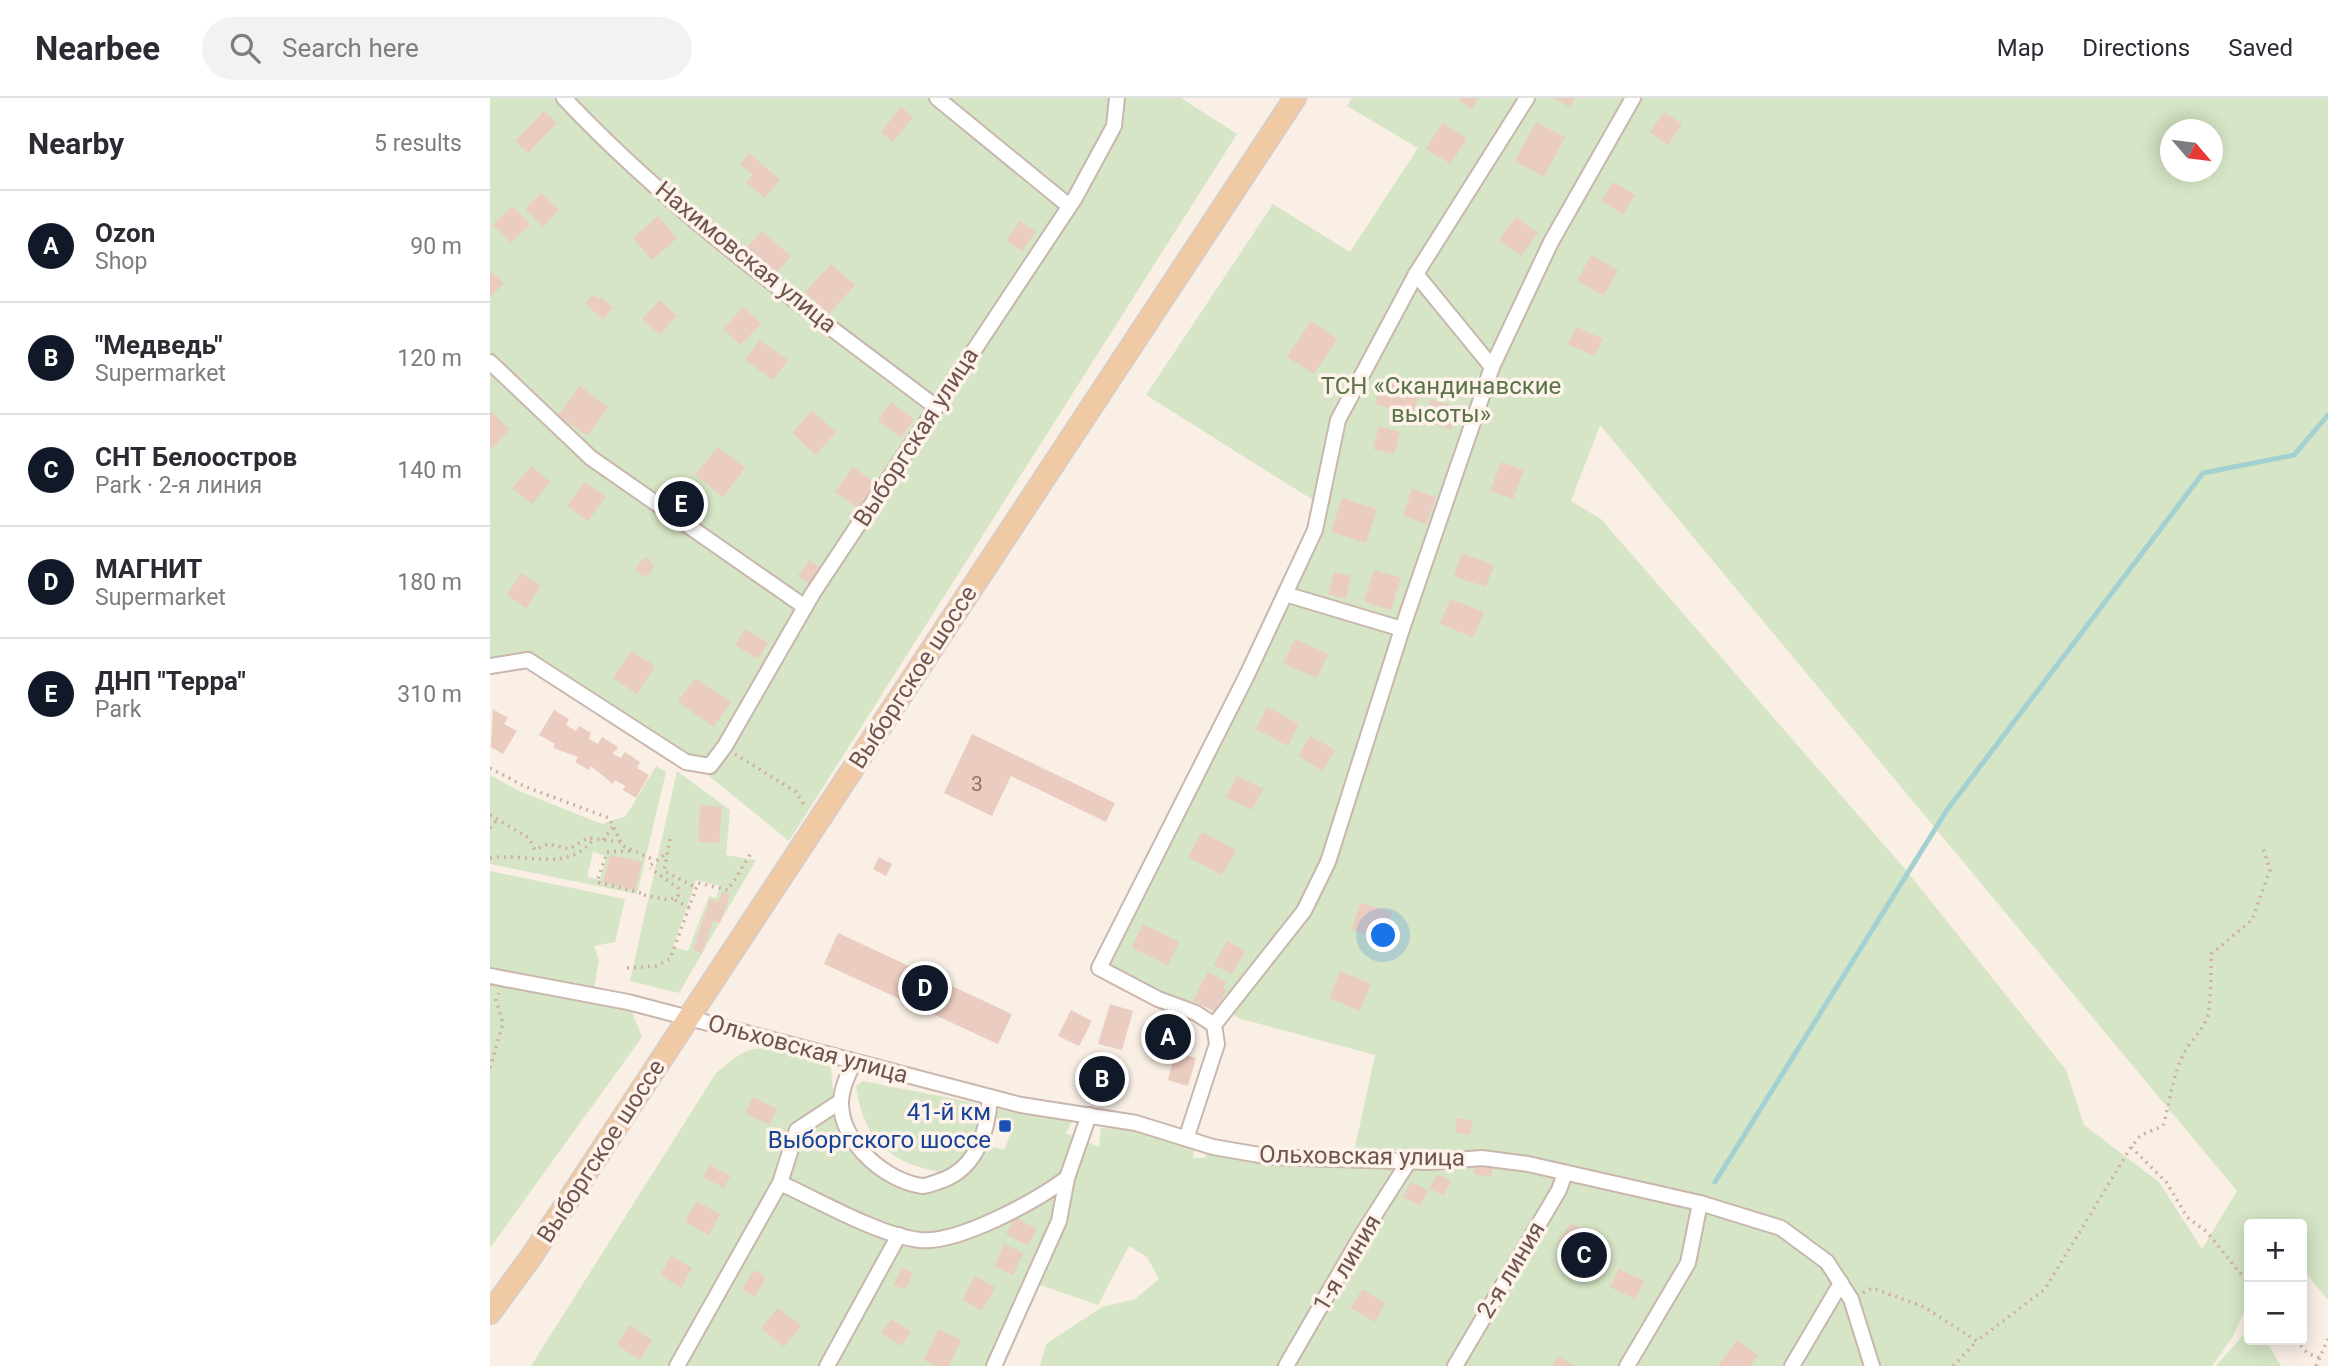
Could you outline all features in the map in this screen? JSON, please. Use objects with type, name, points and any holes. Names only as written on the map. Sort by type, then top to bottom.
[{"type":"main road","name":"Выборгское шоссе","points":[[490,1327],[531,1257],[1295,98]]},
{"type":"main road","name":"Выборгское шоссе","points":[[490,1313],[531,1257]]},
{"type":"street","name":"Нахимовская улица","points":[[564,98],[590,126],[725,247],[936,407]]},
{"type":"street","points":[[937,98],[1069,206]]},
{"type":"street","name":"Выборгская улица","points":[[490,666],[528,660],[686,762],[710,765],[725,746],[805,607],[1069,206],[1114,126],[1117,98]]},
{"type":"street","points":[[1186,1136],[1217,1044],[1213,1026],[1196,1013],[1158,999],[1099,968],[1315,530],[1338,420],[1416,274],[1527,98]]},
{"type":"street","points":[[1213,1026],[1304,911],[1328,862],[1402,629],[1492,367],[1551,242],[1633,98]]},
{"type":"street","points":[[1416,274],[1492,367]]},
{"type":"street","points":[[490,362],[592,458],[805,607]]},
{"type":"street","points":[[1285,594],[1402,629]]},
{"type":"street","name":"Ольховская улица","points":[[497,977],[689,1016],[1021,1105],[1089,1115],[1186,1136],[1211,1146],[1271,1157],[1409,1161],[1482,1158],[1528,1164],[1700,1203],[1781,1228],[1826,1262],[1852,1299],[1872,1366]]},
{"type":"street","points":[[854,1062],[841,1101],[843,1119],[850,1133],[877,1166],[905,1181],[925,1186],[953,1176],[972,1158],[989,1122],[990,1097]]},
{"type":"street","points":[[677,1366],[780,1183],[797,1130],[841,1101]]},
{"type":"street","points":[[994,1366],[1059,1221],[1067,1178],[1089,1115]]},
{"type":"street","name":"1-я линия","points":[[1286,1366],[1363,1233],[1409,1161]]},
{"type":"street","name":"2-я линия","points":[[1455,1366],[1559,1190],[1565,1173]]},
{"type":"street","points":[[780,1183],[899,1235],[921,1240],[946,1239],[967,1233],[1067,1178]]},
{"type":"street","points":[[1627,1366],[1688,1264],[1700,1203]]},
{"type":"street","points":[[827,1366],[899,1235]]},
{"type":"street","points":[[1792,1366],[1841,1283]]},
{"type":"path","points":[[725,746],[796,792],[811,815]]},
{"type":"path","points":[[490,768],[526,787],[608,818],[620,842],[678,888],[675,900]]},
{"type":"path","points":[[490,815],[529,838],[535,850],[548,844],[569,849],[584,839],[594,838],[620,842]]},
{"type":"path","points":[[490,828],[499,819]]},
{"type":"path","points":[[603,840],[613,827]]},
{"type":"path","points":[[490,858],[511,855],[528,859],[568,859],[594,838]]},
{"type":"path","points":[[670,839],[664,872],[696,888]]},
{"type":"path","points":[[1953,1366],[1978,1341],[2045,1289],[2131,1147],[2141,1135],[2163,1126],[2169,1091],[2182,1056],[2190,1041],[2203,1030],[2208,1014],[2211,954],[2252,920],[2258,907],[2270,870],[2263,848]]},
{"type":"path","points":[[632,851],[607,852],[597,882],[675,900],[690,908]]},
{"type":"path","points":[[651,864],[668,852]]},
{"type":"path","points":[[627,968],[656,967],[670,959],[698,883],[728,890],[751,853]]},
{"type":"path","points":[[490,1068],[503,1023],[496,1000],[497,977]]},
{"type":"path","points":[[2131,1147],[2167,1183],[2187,1217],[2207,1232],[2247,1282]]},
{"type":"path","points":[[1852,1299],[1871,1288],[1924,1307],[1978,1341]]},
{"type":"path","points":[[2316,1366],[2328,1339]]},
{"type":"path","points":[[2300,1345],[2306,1353],[2320,1358]]},
{"type":"green space","points":[[490,98],[1181,98],[1237,134],[789,841],[693,763],[528,660],[490,666]]},
{"type":"green space","name":"ТСН «Скандинавские высоты»","points":[[1352,98],[2328,98],[2328,1300],[2307,1275],[2307,1219],[2244,1219],[2244,1312],[2232,1338],[2212,1366],[1040,1366],[1046,1344],[1102,1307],[1135,1299],[1159,1279],[1147,1257],[1129,1246],[1098,1305],[1034,1283],[994,1366],[531,1366],[716,1073],[747,1051],[767,1048],[791,1051],[831,1067],[835,1113],[844,1138],[924,1191],[981,1144],[1004,1150],[1014,1126],[992,1116],[996,1108],[1072,1121],[1066,1133],[1099,1147],[1101,1128],[1137,1132],[1171,1141],[1194,1149],[1193,1158],[1205,1158],[1207,1149],[1352,1161],[1375,1055],[1241,1019],[1214,1005],[1158,999],[1099,968],[1321,505],[1146,395],[1273,204],[1350,252],[1418,148],[1347,106]],"holes":[[[1600,425],[2237,1191],[2202,1249],[2159,1182],[2084,1125],[2066,1070],[1905,869],[1601,519],[1571,501]]]},
{"type":"green space","points":[[656,766],[666,772],[637,894],[490,864],[490,775],[521,792],[602,824],[626,816]],"holes":[[[593,852],[606,856],[600,880],[587,877]]]},
{"type":"green space","points":[[677,771],[730,810],[726,855],[756,860],[679,993],[630,981]],"holes":[[[696,880],[720,886],[716,898],[709,896],[688,951],[673,947]]]},
{"type":"green space","points":[[490,871],[625,899],[615,942],[594,946],[599,960],[593,994],[628,1002],[642,1037],[490,1248]]},
{"type":"green space","points":[[863,1081],[980,1104],[982,1124],[975,1143],[948,1173],[929,1170],[897,1157],[884,1148],[866,1123],[856,1086]]},
{"type":"green space","points":[[2244,1334],[2244,1345],[2268,1345],[2281,1366],[2216,1366]]},
{"type":"building","points":[[1460,98],[1478,98],[1472,109],[1459,101]]},
{"type":"building","points":[[1554,98],[1575,98],[1569,107]]},
{"type":"building","points":[[901,107],[913,117],[893,142],[881,132]]},
{"type":"building","points":[[544,111],[557,123],[528,153],[515,141]]},
{"type":"building","points":[[1664,112],[1682,124],[1668,145],[1650,132]]},
{"type":"building","points":[[1536,122],[1565,137],[1544,177],[1515,161]]},
{"type":"building","points":[[1442,123],[1467,138],[1451,164],[1426,149]]},
{"type":"building","points":[[749,153],[780,180],[765,198],[746,182],[753,175],[740,164]]},
{"type":"building","points":[[1613,182],[1635,195],[1623,214],[1601,201]]},
{"type":"building","points":[[541,193],[559,210],[543,227],[525,209]]},
{"type":"building","points":[[512,206],[530,224],[511,243],[493,225]]},
{"type":"building","points":[[658,216],[677,238],[652,260],[633,238]]},
{"type":"building","points":[[1516,217],[1538,233],[1521,256],[1499,240]]},
{"type":"building","points":[[1020,221],[1036,232],[1022,251],[1006,240]]},
{"type":"building","points":[[762,231],[791,256],[773,277],[744,251]]},
{"type":"building","points":[[1591,255],[1618,270],[1604,295],[1577,281]]},
{"type":"building","points":[[831,264],[855,285],[829,314],[805,292]]},
{"type":"building","points":[[490,270],[504,283],[490,297]]},
{"type":"building","points":[[593,295],[598,299],[601,296],[613,308],[603,320],[585,303]]},
{"type":"building","points":[[660,300],[677,316],[660,335],[642,319]]},
{"type":"building","points":[[743,307],[761,323],[741,345],[723,329]]},
{"type":"building","points":[[1311,321],[1337,339],[1314,374],[1287,357]]},
{"type":"building","points":[[1576,327],[1603,339],[1595,356],[1568,344]]},
{"type":"building","points":[[760,340],[788,360],[773,380],[745,360]]},
{"type":"building","points":[[1385,377],[1421,392],[1411,417],[1375,403]]},
{"type":"building","points":[[580,386],[608,407],[587,436],[558,415]]},
{"type":"building","points":[[1431,399],[1458,408],[1451,430],[1424,421]]},
{"type":"building","points":[[891,402],[914,419],[901,437],[878,420]]},
{"type":"building","points":[[490,411],[510,429],[492,449],[490,447]]},
{"type":"building","points":[[812,411],[836,432],[816,455],[792,433]]},
{"type":"building","points":[[1379,426],[1400,432],[1394,454],[1373,449]]},
{"type":"building","points":[[718,447],[745,468],[723,497],[695,475]]},
{"type":"building","points":[[1501,462],[1524,470],[1513,499],[1490,491]]},
{"type":"building","points":[[531,466],[550,482],[532,504],[512,488]]},
{"type":"building","points":[[853,467],[877,484],[859,509],[835,492]]},
{"type":"building","points":[[584,482],[606,497],[588,521],[567,506]]},
{"type":"building","points":[[1412,489],[1436,497],[1426,524],[1403,516]]},
{"type":"building","points":[[1342,498],[1377,509],[1366,543],[1331,532]]},
{"type":"building","points":[[1462,553],[1494,565],[1486,587],[1454,576]]},
{"type":"building","points":[[645,557],[655,566],[645,578],[635,569]]},
{"type":"building","points":[[810,560],[824,572],[811,586],[798,575]]},
{"type":"building","points":[[1374,570],[1401,578],[1391,610],[1364,602]]},
{"type":"building","points":[[1334,572],[1351,576],[1346,599],[1328,594]]},
{"type":"building","points":[[521,573],[541,586],[526,608],[507,595]]},
{"type":"building","points":[[1450,599],[1484,612],[1473,637],[1440,624]]},
{"type":"building","points":[[745,629],[768,643],[758,659],[735,645]]},
{"type":"building","points":[[1295,639],[1328,654],[1317,678],[1283,663]]},
{"type":"building","points":[[631,651],[655,666],[637,694],[613,678]]},
{"type":"building","points":[[695,678],[731,702],[714,727],[678,702]]},
{"type":"building","points":[[1267,707],[1299,724],[1288,746],[1256,729]]},
{"type":"building","points":[[493,709],[508,718],[504,724],[517,731],[503,754],[491,747]]},
{"type":"building","points":[[554,710],[569,719],[566,725],[576,731],[579,726],[591,733],[589,739],[598,744],[602,737],[618,747],[613,754],[621,758],[625,752],[640,762],[637,768],[649,775],[636,798],[623,790],[625,786],[615,780],[613,784],[591,766],[589,770],[575,762],[578,757],[553,748],[555,744],[539,735]]},
{"type":"building","points":[[972,734],[1115,803],[1106,822],[1011,776],[992,816],[944,793]]},
{"type":"building","points":[[1310,736],[1335,750],[1323,771],[1298,756]]},
{"type":"building","points":[[1237,776],[1263,789],[1252,810],[1226,797]]},
{"type":"building","points":[[700,805],[722,807],[719,843],[698,842]]},
{"type":"building","points":[[1202,832],[1236,850],[1222,875],[1188,857]]},
{"type":"building","points":[[610,855],[642,862],[635,890],[603,882]]},
{"type":"building","points":[[879,857],[892,864],[886,876],[873,869]]},
{"type":"building","points":[[722,892],[730,895],[720,923],[713,921],[702,953],[693,950],[710,899],[718,902]]},
{"type":"building","points":[[1360,903],[1392,912],[1384,939],[1352,930]]},
{"type":"building","points":[[1143,924],[1179,942],[1168,965],[1132,948]]},
{"type":"building","points":[[838,933],[1012,1014],[998,1044],[824,964]]},
{"type":"building","points":[[1227,941],[1245,951],[1232,974],[1214,965]]},
{"type":"building","points":[[1340,971],[1371,984],[1360,1011],[1329,998]]},
{"type":"building","points":[[1208,972],[1226,982],[1223,988],[1226,990],[1215,1012],[1193,1001]]},
{"type":"building","points":[[1110,1004],[1133,1011],[1122,1050],[1098,1044]]},
{"type":"building","points":[[1071,1010],[1092,1021],[1079,1046],[1058,1036]]},
{"type":"building","points":[[1163,1025],[1181,1032],[1175,1050],[1157,1043]]},
{"type":"building","points":[[1175,1052],[1196,1058],[1188,1086],[1168,1080]]},
{"type":"building","points":[[1095,1066],[1115,1072],[1110,1091],[1090,1087]]},
{"type":"building","points":[[753,1097],[777,1109],[769,1125],[745,1113]]},
{"type":"building","points":[[1457,1118],[1473,1121],[1470,1135],[1455,1132]]},
{"type":"building","points":[[1476,1162],[1493,1165],[1491,1177],[1474,1174]]},
{"type":"building","points":[[710,1165],[730,1176],[724,1188],[703,1177]]},
{"type":"building","points":[[1437,1174],[1451,1181],[1444,1195],[1430,1189]]},
{"type":"building","points":[[1411,1182],[1428,1190],[1420,1206],[1403,1197]]},
{"type":"building","points":[[696,1201],[720,1214],[709,1235],[685,1222]]},
{"type":"building","points":[[1015,1217],[1037,1229],[1028,1246],[1006,1234]]},
{"type":"building","points":[[1571,1223],[1589,1234],[1576,1256],[1557,1245]]},
{"type":"building","points":[[1004,1244],[1023,1253],[1013,1275],[994,1267]]},
{"type":"building","points":[[671,1256],[692,1268],[681,1288],[660,1275]]},
{"type":"building","points":[[902,1267],[913,1273],[905,1290],[894,1285]]},
{"type":"building","points":[[1619,1269],[1644,1281],[1635,1299],[1610,1287]]},
{"type":"building","points":[[754,1270],[766,1277],[755,1297],[742,1289]]},
{"type":"building","points":[[975,1276],[995,1287],[982,1311],[962,1300]]},
{"type":"building","points":[[1362,1289],[1385,1303],[1375,1322],[1351,1308]]},
{"type":"building","points":[[778,1308],[801,1326],[784,1347],[761,1328]]},
{"type":"building","points":[[891,1319],[911,1332],[901,1346],[881,1333]]},
{"type":"building","points":[[629,1325],[652,1340],[640,1360],[617,1345]]},
{"type":"building","points":[[938,1329],[961,1340],[949,1366],[937,1366],[924,1360]]},
{"type":"building","points":[[1737,1340],[1758,1355],[1750,1366],[1718,1366]]},
{"type":"building","points":[[1558,1356],[1575,1366],[1552,1366]]},
{"type":"waterway","points":[[1715,1182],[1947,810],[2203,473],[2294,455],[2328,415]]},
{"type":"place","name":"ДНП \"Терра\"","points":[[681,504]]},
{"type":"place","name":"МАГНИТ","points":[[925,988]]},
{"type":"place","name":"Ozon","points":[[1168,1037]]},
{"type":"place","name":"\"Медведь\"","points":[[1102,1079]]},
{"type":"place","name":"41-й км Выборгского шоссе","points":[[1005,1126]]},
{"type":"place","name":"СНТ Белоостров","points":[[1584,1255]]}]
